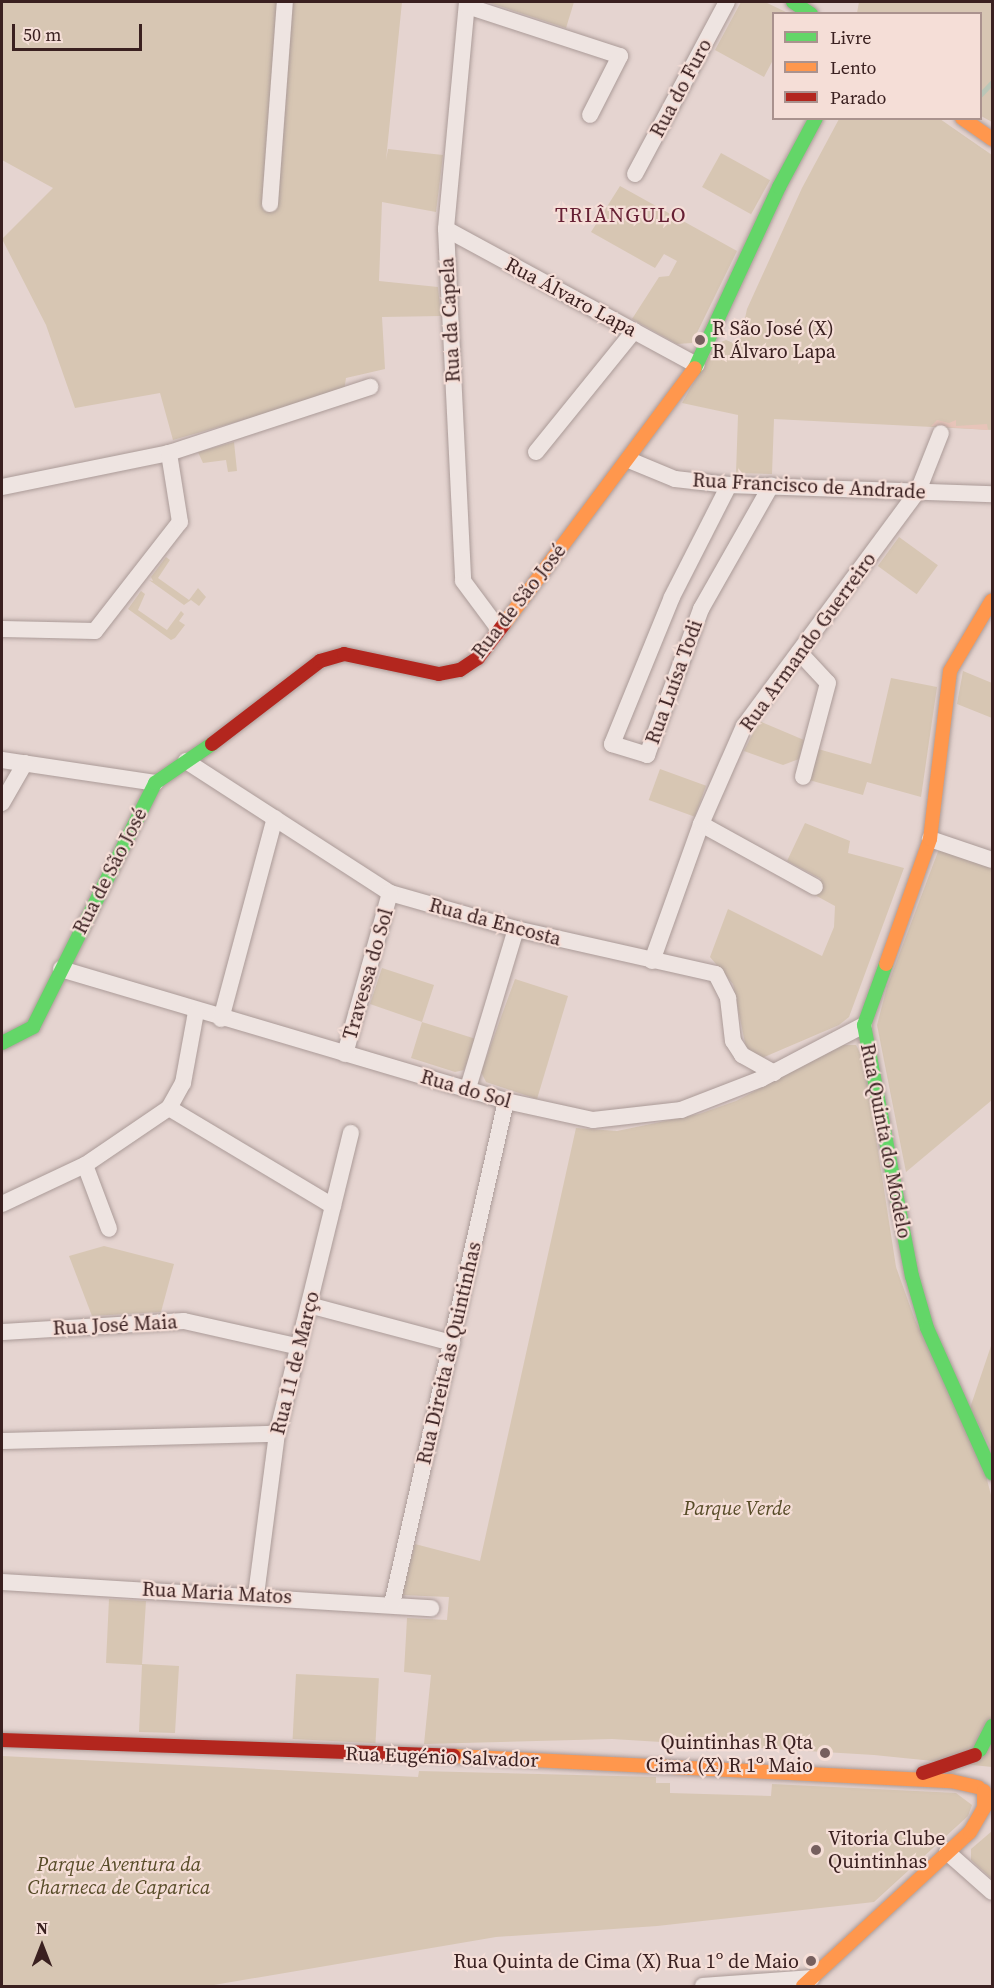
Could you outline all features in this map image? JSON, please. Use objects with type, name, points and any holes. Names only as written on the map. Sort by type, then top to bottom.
[{"type":"street","points":[[270,204],[285,2]]},
{"type":"street","name":"Rua do Furo","points":[[635,174],[727,2]]},
{"type":"street","points":[[793,2],[808,12]]},
{"type":"street","points":[[467,4],[620,56],[590,115]]},
{"type":"street","name":"Rua da Capela","points":[[467,4],[446,229],[463,581],[498,628]]},
{"type":"street","name":"Rua de São José","points":[[2,1043],[33,1028],[155,783],[251,718],[320,661],[344,654],[366,656],[439,674],[460,670],[478,658],[498,628],[629,460],[697,365],[779,187],[815,120]]},
{"type":"street","points":[[965,120],[993,139]]},
{"type":"street","name":"Rua Álvaro Lapa","points":[[446,229],[697,365]]},
{"type":"street","points":[[536,452],[634,331]]},
{"type":"street","points":[[2,487],[168,453],[370,387]]},
{"type":"street","name":"Rua Armando Guerreiro","points":[[652,961],[701,824],[744,726],[918,491],[941,433]]},
{"type":"street","points":[[2,629],[95,632],[180,522],[168,453]]},
{"type":"street","name":"Rua Francisco de Andrade","points":[[629,460],[675,479],[729,485],[993,494]]},
{"type":"street","name":"Rua Luísa Todi","points":[[729,485],[672,597],[612,744],[647,755],[701,609],[771,486]]},
{"type":"street","name":"Rua Quinta do Modelo","points":[[993,600],[950,671],[930,839],[864,1025],[912,1275],[927,1328],[993,1473]]},
{"type":"street","points":[[799,652],[828,683],[803,777]]},
{"type":"street","points":[[2,760],[155,783]]},
{"type":"street","name":"Rua da Encosta","points":[[186,760],[390,893],[516,929],[716,974],[728,998],[733,1041],[742,1055],[774,1073]]},
{"type":"street","points":[[2,803],[25,764]]},
{"type":"street","points":[[221,1019],[276,818]]},
{"type":"street","points":[[701,824],[815,887]]},
{"type":"street","points":[[930,839],[993,860]]},
{"type":"street","name":"Travessa do Sol","points":[[345,1054],[390,893]]},
{"type":"street","points":[[468,1088],[516,929]]},
{"type":"street","name":"Rua do Sol","points":[[61,969],[196,1012],[468,1088],[506,1101],[593,1120],[681,1110],[774,1073],[864,1025]]},
{"type":"street","points":[[2,1204],[85,1165],[168,1108],[183,1083],[196,1012]]},
{"type":"street","name":"Rua Direita às Quintinhas","points":[[392,1604],[506,1101]]},
{"type":"street","points":[[168,1108],[333,1206]]},
{"type":"street","name":"Rua 11 de Março","points":[[256,1595],[277,1434],[296,1346],[309,1305],[351,1133]]},
{"type":"street","points":[[85,1165],[109,1229]]},
{"type":"street","points":[[309,1305],[452,1343]]},
{"type":"street","name":"Rua José Maia","points":[[3,1332],[184,1321],[296,1346]]},
{"type":"street","points":[[2,1441],[277,1434]]},
{"type":"street","name":"Rua Maria Matos","points":[[2,1582],[256,1595],[431,1608]]},
{"type":"street","points":[[970,1832],[984,1808],[985,1790],[971,1768],[983,1750],[993,1726]]},
{"type":"street","name":"Rua Eugénio Salvador","points":[[2,1740],[616,1762],[959,1781],[985,1790]]},
{"type":"street","name":"Rua Eugénio Salvador","points":[[882,1777],[922,1773],[983,1750]]},
{"type":"street","points":[[703,1986],[808,1982],[947,1852],[970,1832],[993,1817]]},
{"type":"street","points":[[947,1852],[993,1892]]},
{"type":"green space","points":[[2,2],[402,2],[386,160],[388,149],[443,155],[436,212],[382,202],[379,281],[438,287],[441,316],[382,317],[385,369],[346,378],[344,391],[173,440],[160,393],[75,408],[46,325],[2,239],[53,188],[2,160]]},
{"type":"green space","points":[[487,2],[574,2],[566,28]]},
{"type":"green space","points":[[741,2],[765,2],[786,12],[772,12],[772,62],[764,77],[715,50]]},
{"type":"green space","points":[[859,2],[992,2],[992,122],[982,117],[982,12],[857,12]]},
{"type":"green space","points":[[838,120],[941,120],[992,155],[992,430],[774,419],[772,474],[736,473],[738,415],[682,403],[716,344],[726,340],[736,344],[741,337],[747,309],[802,188]]},
{"type":"green space","points":[[721,153],[770,180],[751,214],[702,187]]},
{"type":"green space","points":[[620,186],[737,251],[692,343],[677,344],[632,319],[659,277],[669,276],[677,261],[664,254],[655,268],[591,232]]},
{"type":"green space","points":[[234,442],[237,471],[228,472],[226,460],[203,463],[198,452]]},
{"type":"green space","points":[[899,537],[938,565],[917,594],[878,566]]},
{"type":"green space","points":[[166,557],[170,560],[158,578],[189,600],[198,588],[206,597],[199,606],[191,600],[184,605],[149,580],[153,581],[151,577]]},
{"type":"green space","points":[[141,591],[145,594],[138,610],[167,630],[181,611],[184,614],[179,621],[185,625],[175,638],[171,640],[128,609]]},
{"type":"green space","points":[[963,671],[992,683],[992,718],[957,704]]},
{"type":"green space","points":[[891,678],[937,687],[921,797],[867,782],[863,795],[809,780],[818,749],[871,764]]},
{"type":"green space","points":[[759,721],[804,740],[799,759],[783,765],[744,751]]},
{"type":"green space","points":[[660,769],[706,786],[695,817],[649,800]]},
{"type":"green space","points":[[805,823],[850,841],[848,853],[904,868],[849,1017],[839,1025],[762,1058],[746,1048],[733,984],[710,957],[728,909],[822,956],[834,927],[835,906],[813,894],[821,879],[787,861]]},
{"type":"green space","points":[[942,841],[992,853],[992,1100],[906,1172],[877,1025],[887,987]]},
{"type":"green space","points":[[382,968],[434,985],[422,1022],[370,1004]]},
{"type":"green space","points":[[515,979],[568,996],[537,1099],[486,1082],[481,1072]]},
{"type":"green space","points":[[422,1022],[476,1039],[464,1070],[455,1072],[411,1058]]},
{"type":"green space","name":"Parque Verde","points":[[843,1045],[856,1045],[864,1060],[896,1267],[915,1320],[981,1456],[992,1499],[992,1767],[874,1755],[612,1739],[424,1744],[431,1675],[404,1672],[407,1618],[447,1620],[449,1597],[401,1595],[415,1544],[480,1561],[576,1128],[617,1131],[699,1114],[736,1101]]},
{"type":"green space","points":[[104,1246],[174,1264],[161,1312],[92,1316],[69,1256]]},
{"type":"green space","points":[[992,1343],[992,1451],[970,1408]]},
{"type":"green space","points":[[109,1599],[146,1601],[142,1664],[179,1666],[175,1733],[139,1732],[142,1665],[106,1663]]},
{"type":"green space","points":[[296,1674],[379,1678],[375,1743],[293,1739]]},
{"type":"green space","name":"Parque Aventura da Charneca de Caparica","points":[[2,1756],[418,1777],[419,1771],[656,1777],[656,1783],[670,1783],[670,1793],[771,1796],[772,1784],[956,1793],[972,1805],[968,1816],[874,1902],[657,1926],[496,1937],[208,1986],[2,1986]]},
{"type":"green space","points":[[992,1831],[992,1879],[971,1860],[971,1849]]},
{"type":"sand","points":[[937,420],[949,423],[956,420],[956,426],[987,424],[988,430],[931,426]]},
{"type":"waterway","points":[[982,93],[992,82]]},
{"type":"traffic: fast","points":[[793,2],[808,12]]},
{"type":"traffic: fast","points":[[695,368],[779,187],[815,120]]},
{"type":"traffic: fast","points":[[2,1043],[33,1027],[155,783],[212,744]]},
{"type":"traffic: fast","points":[[886,964],[864,1025],[912,1276],[927,1328],[992,1473]]},
{"type":"traffic: fast","points":[[980,1750],[992,1726]]},
{"type":"traffic: slow","points":[[965,120],[992,139]]},
{"type":"traffic: slow","points":[[504,624],[695,368]]},
{"type":"traffic: slow","points":[[886,964],[930,839],[950,671],[992,600]]},
{"type":"traffic: slow","points":[[454,1756],[951,1781],[978,1787]]},
{"type":"traffic: slow","points":[[803,1986],[970,1832],[984,1808],[984,1791]]},
{"type":"traffic: jam","points":[[212,744],[320,661],[344,654],[439,674],[460,670],[478,658],[504,624]]},
{"type":"traffic: jam","points":[[2,1740],[454,1756]]},
{"type":"traffic: jam","points":[[923,1773],[975,1755]]},
{"type":"place","name":"R São José (X) R Álvaro Lapa","points":[[700,340]]},
{"type":"place","name":"Quintinhas R Qta Cima (X) R 1º Maio","points":[[825,1753]]},
{"type":"place","name":"Vitoria Clube Quintinhas","points":[[816,1850]]},
{"type":"place","name":"Rua Quinta de Cima (X) Rua 1º de Maio","points":[[811,1961]]},
{"type":"district","name":"TRIÂNGULO","points":[[621,215]]}]
